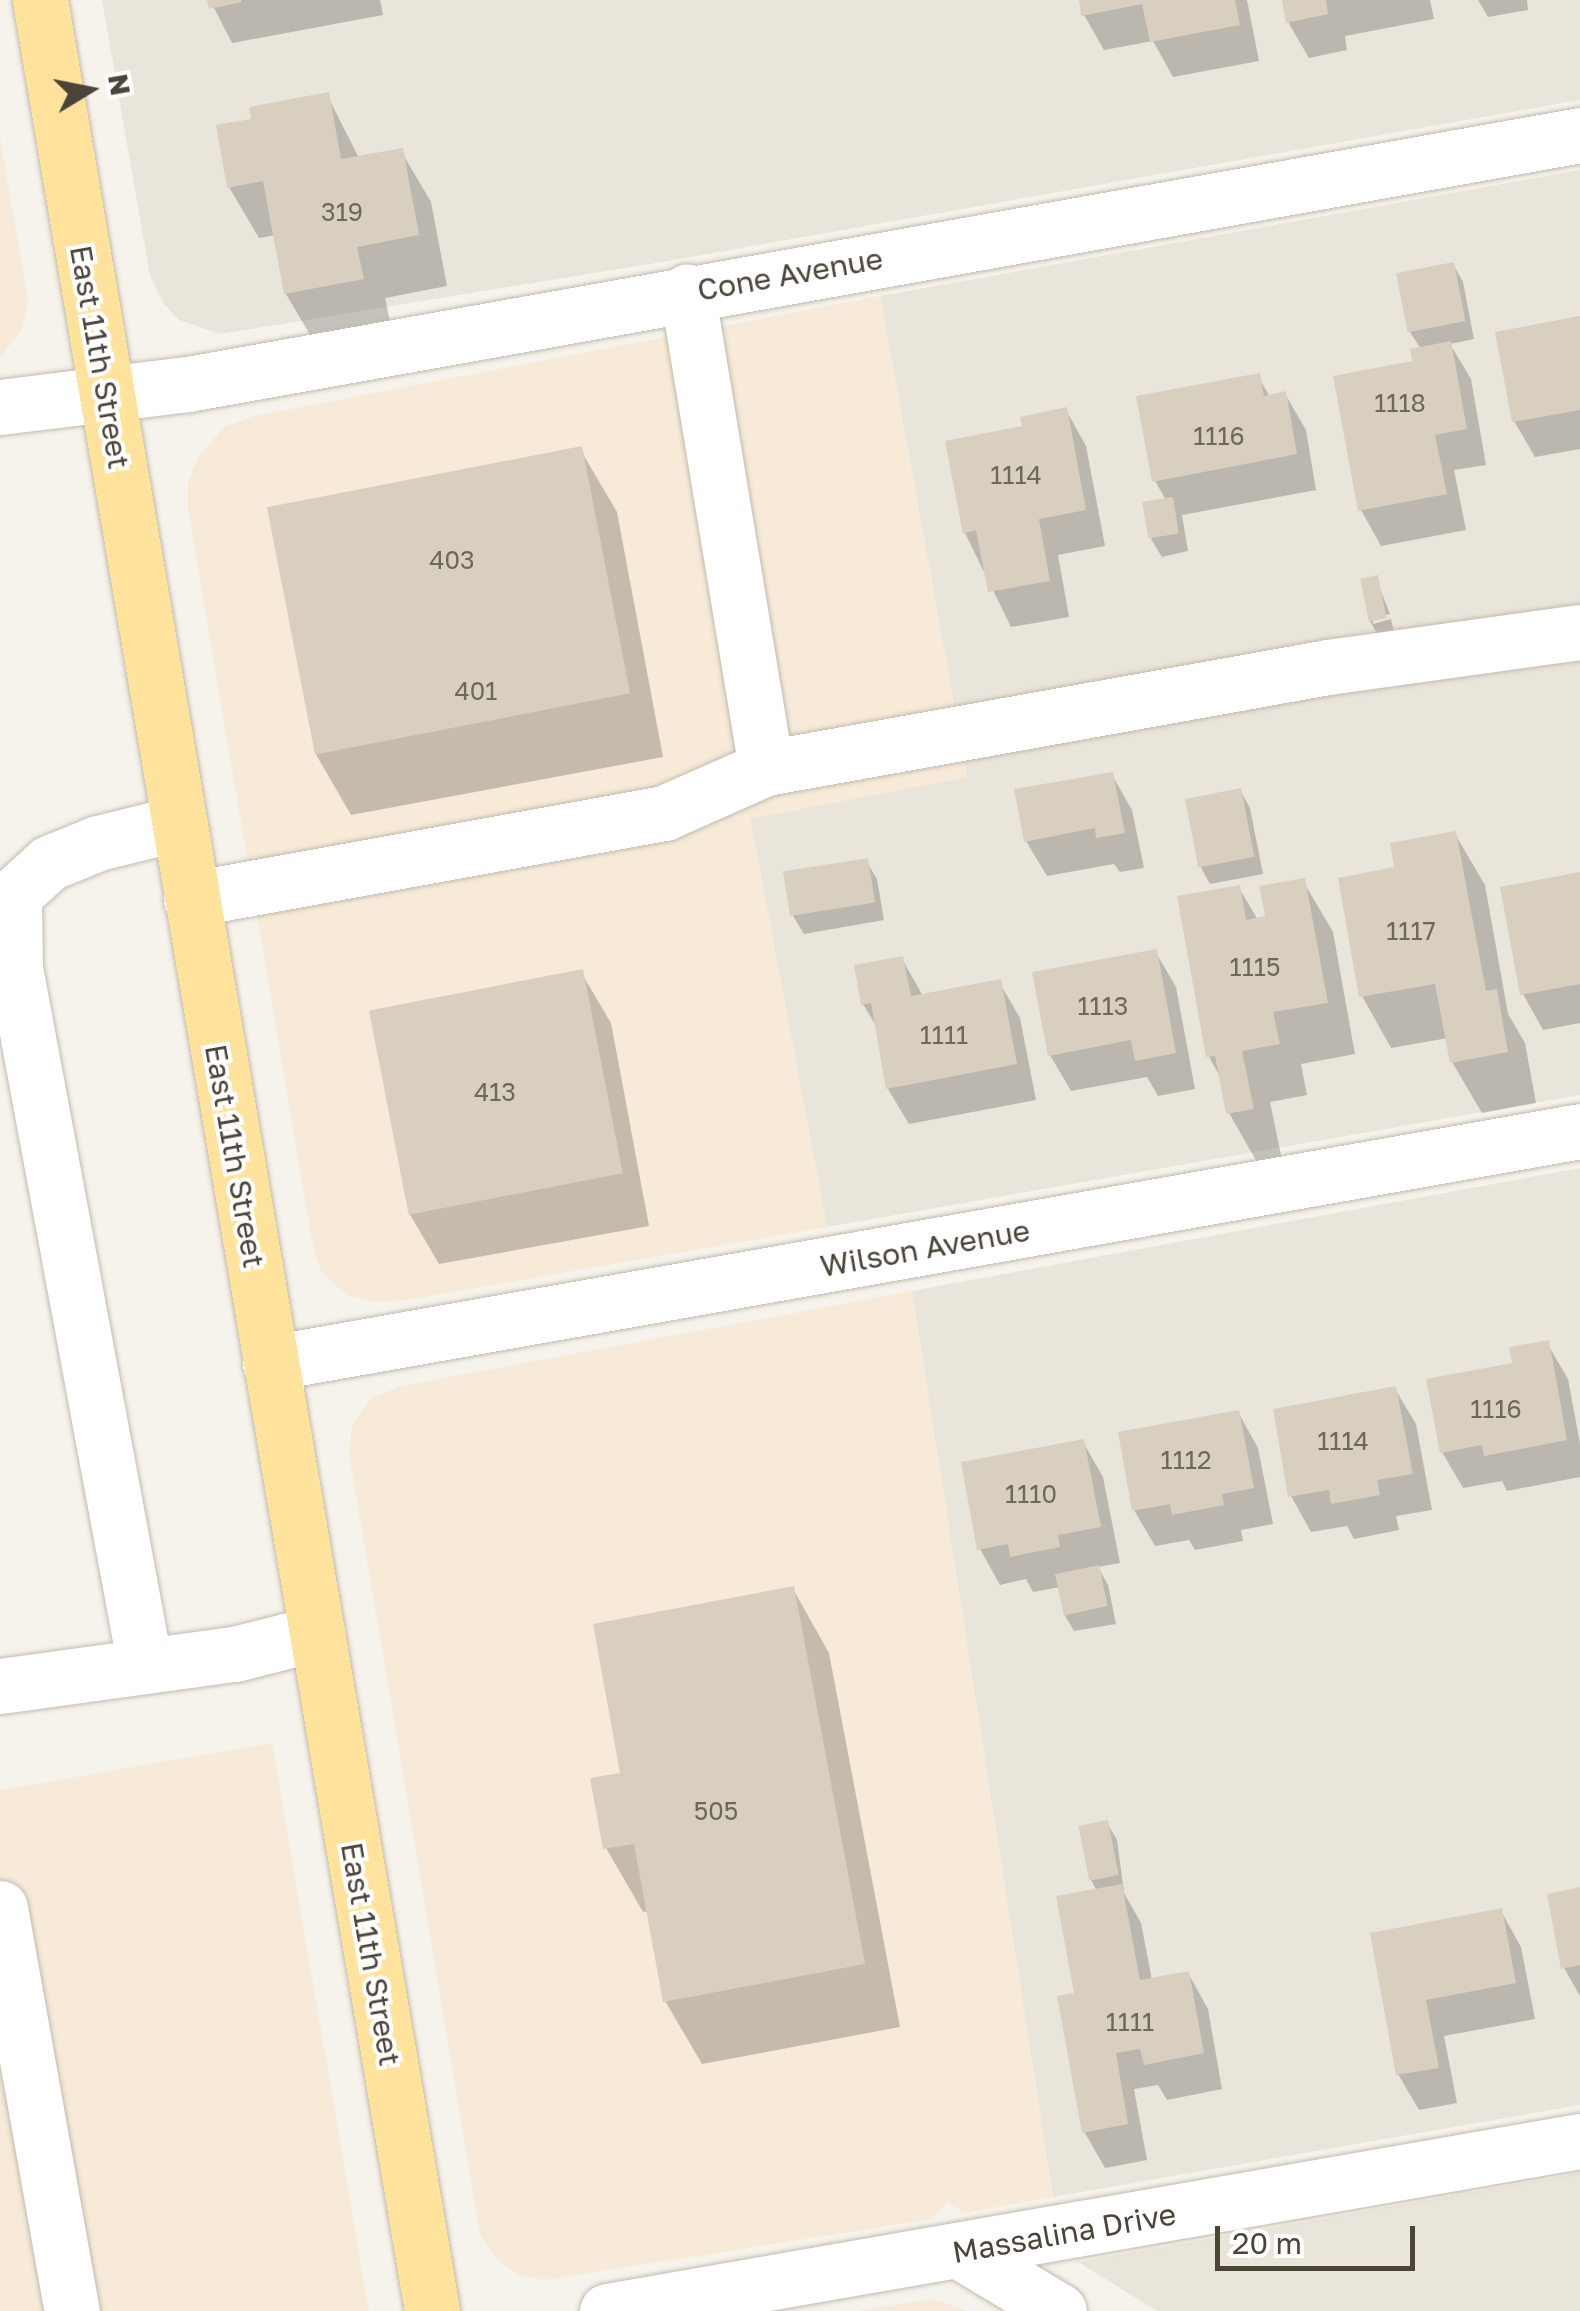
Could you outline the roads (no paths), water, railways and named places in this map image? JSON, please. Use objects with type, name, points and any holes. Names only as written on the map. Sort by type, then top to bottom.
[{"type":"main road","name":"East 11th Street","points":[[40,0],[432,2311]]},
{"type":"street","name":"Cone Avenue","points":[[0,406],[188,384],[1580,134]]},
{"type":"street","points":[[686,292],[766,768]]},
{"type":"street","points":[[191,899],[664,813],[766,768],[1328,667],[1580,632]]},
{"type":"street","points":[[144,1666],[14,968],[14,895],[49,864],[98,843],[179,823]]},
{"type":"street","name":"Wilson Avenue","points":[[270,1363],[1580,1130]]},
{"type":"street","points":[[0,1686],[235,1654],[317,1633]]},
{"type":"street","points":[[0,1908],[72,2311]]},
{"type":"street","name":"Massalina Drive","points":[[607,2311],[1580,2141]]},
{"type":"street","points":[[961,2252],[1059,2311]]}]
